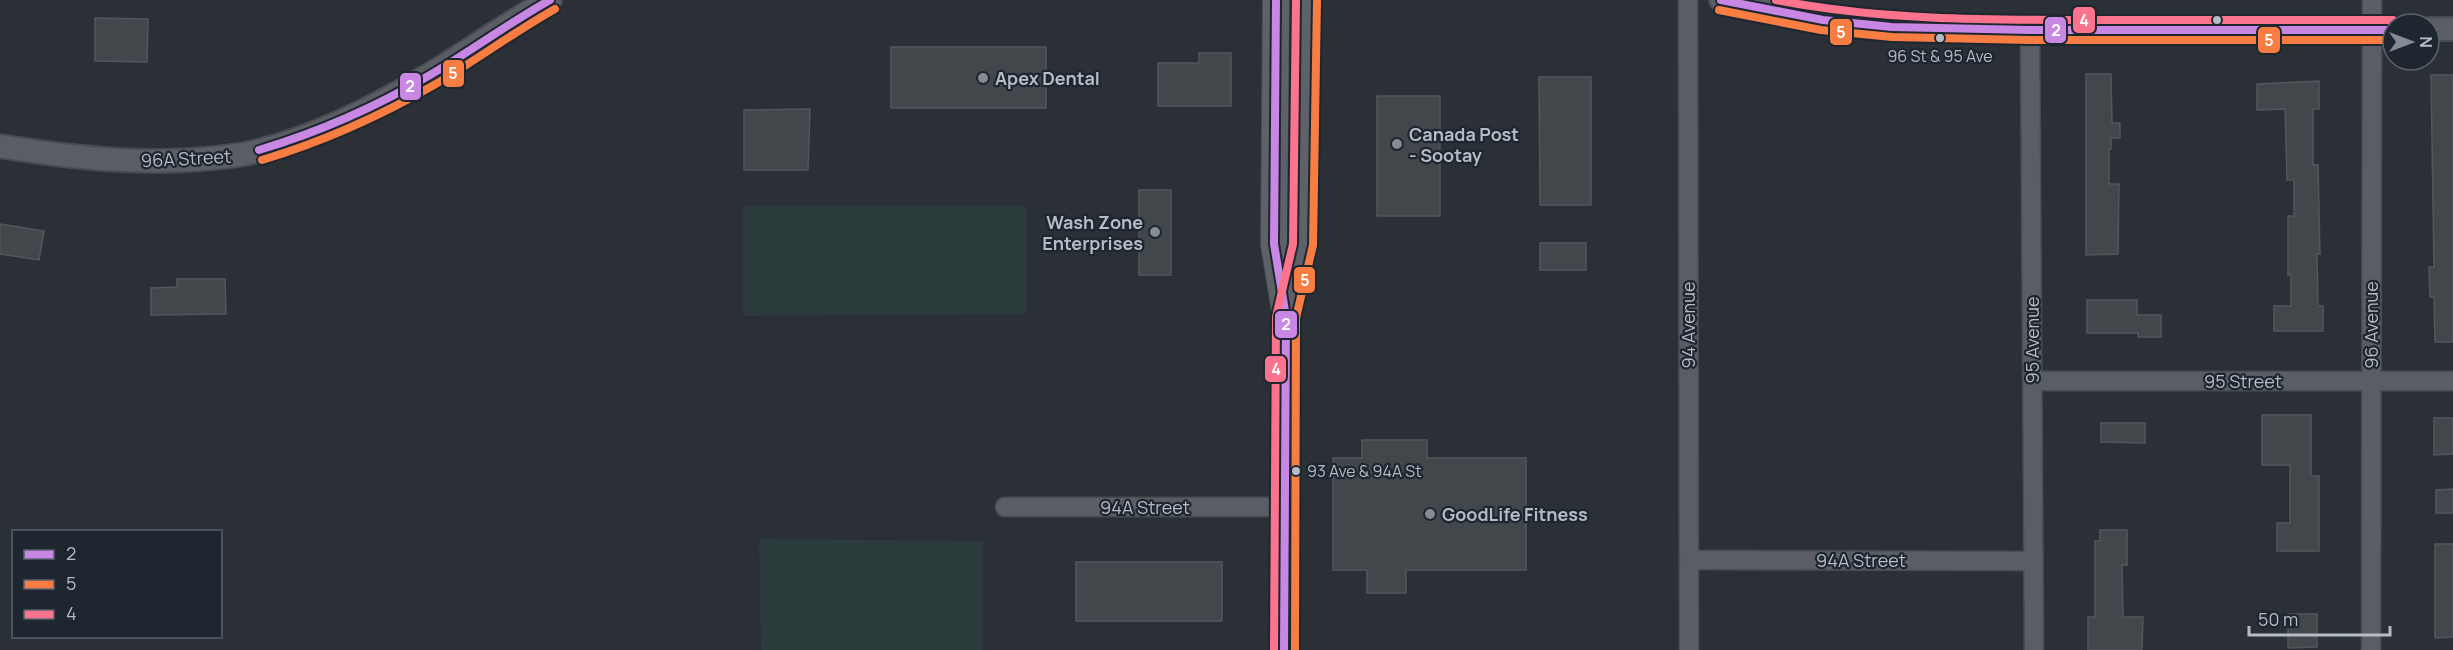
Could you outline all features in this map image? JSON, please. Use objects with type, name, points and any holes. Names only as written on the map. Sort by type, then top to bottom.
[{"type":"main road","points":[[1276,0],[1274,244],[1286,318],[1284,650]]},
{"type":"main road","points":[[1286,318],[1303,245],[1307,0]]},
{"type":"street","name":"96A Street","points":[[0,146],[75,158],[121,161],[182,160],[259,150],[312,133],[373,106],[430,74],[550,0]]},
{"type":"street","name":"94 Avenue","points":[[1688,0],[1689,650]]},
{"type":"street","points":[[1721,0],[1863,25],[2030,30],[2381,30]]},
{"type":"street","name":"96 Avenue","points":[[2372,0],[2381,27]]},
{"type":"street","name":"95 Avenue","points":[[2030,30],[2034,650]]},
{"type":"street","name":"96 Avenue","points":[[2371,650],[2370,381],[2381,59]]},
{"type":"street","name":"95 Street","points":[[2032,381],[2453,381]]},
{"type":"street","name":"94A Street","points":[[1005,507],[1284,507]]},
{"type":"street","name":"94A Street","points":[[1689,560],[2033,561]]},
{"type":"shaded area","points":[[743,206],[1026,206],[1026,314],[743,316]]},
{"type":"shaded area","points":[[759,539],[983,541],[983,650],[761,650]]},
{"type":"building","points":[[95,18],[148,19],[147,62],[95,61]]},
{"type":"building","points":[[891,47],[1046,47],[1046,108],[891,108]]},
{"type":"building","points":[[1199,53],[1231,53],[1231,106],[1158,106],[1158,63],[1199,63]]},
{"type":"building","points":[[2086,74],[2111,74],[2112,123],[2120,123],[2120,138],[2111,138],[2111,149],[2109,149],[2109,184],[2119,184],[2118,254],[2086,255]]},
{"type":"building","points":[[2431,75],[2453,75],[2453,342],[2435,342],[2434,297],[2430,297],[2429,267],[2434,267]]},
{"type":"building","points":[[1539,77],[1591,77],[1591,205],[1540,205]]},
{"type":"building","points":[[2319,81],[2319,109],[2313,109],[2313,165],[2318,165],[2320,254],[2317,254],[2318,306],[2323,306],[2323,331],[2274,331],[2274,306],[2291,306],[2291,275],[2288,275],[2288,216],[2294,216],[2294,180],[2287,180],[2285,109],[2257,110],[2257,84]]},
{"type":"building","points":[[1377,96],[1440,96],[1440,216],[1377,216]]},
{"type":"building","points":[[810,109],[808,170],[744,170],[744,110]]},
{"type":"building","name":"Wash Zone Enterprises","points":[[1139,190],[1171,190],[1171,275],[1139,275]]},
{"type":"building","points":[[0,224],[44,231],[39,260],[0,254]]},
{"type":"building","points":[[1540,243],[1586,243],[1586,270],[1540,270]]},
{"type":"building","points":[[177,279],[225,279],[226,314],[151,315],[151,288],[177,287]]},
{"type":"building","points":[[2087,300],[2137,300],[2137,315],[2161,315],[2161,337],[2138,337],[2138,333],[2087,333]]},
{"type":"building","points":[[2262,415],[2311,415],[2311,476],[2319,476],[2319,551],[2277,551],[2277,523],[2290,523],[2290,465],[2262,465]]},
{"type":"building","points":[[2434,418],[2453,418],[2453,454],[2434,455]]},
{"type":"building","points":[[2101,423],[2145,423],[2145,443],[2101,442]]},
{"type":"building","name":"GoodLife Fitness","points":[[1362,440],[1427,440],[1427,458],[1526,458],[1526,570],[1406,570],[1406,593],[1367,593],[1367,570],[1333,570],[1333,458],[1362,458]]},
{"type":"building","points":[[2453,489],[2453,513],[2436,513],[2436,490]]},
{"type":"building","points":[[2100,530],[2127,530],[2127,565],[2122,565],[2123,617],[2143,617],[2142,650],[2088,650],[2088,617],[2095,617],[2095,541],[2100,541]]},
{"type":"building","points":[[2435,544],[2453,544],[2453,637],[2435,638]]},
{"type":"building","points":[[1076,562],[1222,562],[1222,621],[1076,621]]},
{"type":"building","points":[[2288,614],[2317,614],[2317,647],[2288,648]]},
{"type":"transit line","name":"2","points":[[259,150],[325,127],[389,98],[550,0]]},
{"type":"transit line","name":"2","points":[[1276,0],[1274,244],[1286,317],[1284,650]]},
{"type":"transit line","name":"4","points":[[1274,650],[1276,317],[1293,244],[1296,0]]},
{"type":"transit line","name":"5","points":[[1295,650],[1296,318],[1313,245],[1317,0]]},
{"type":"transit line","name":"2","points":[[1721,0],[1823,20],[1892,27],[2030,30],[2381,30]]},
{"type":"transit line","name":"4","points":[[1776,0],[1853,12],[1931,18],[2381,20]]},
{"type":"transit line","name":"5","points":[[262,160],[329,137],[393,107],[449,76],[555,9]]},
{"type":"transit line","name":"5","points":[[1719,10],[1821,30],[1892,37],[2030,40],[2381,40]]},
{"type":"place","name":"96 St & 95 Ave","points":[[1940,38]]},
{"type":"place","name":"Apex Dental","points":[[983,78]]},
{"type":"place","name":"Canada Post - Sootay","points":[[1397,144]]},
{"type":"place","name":"Wash Zone Enterprises","points":[[1155,232]]},
{"type":"place","name":"93 Ave & 94A St","points":[[1296,471]]},
{"type":"place","name":"GoodLife Fitness","points":[[1430,514]]}]
